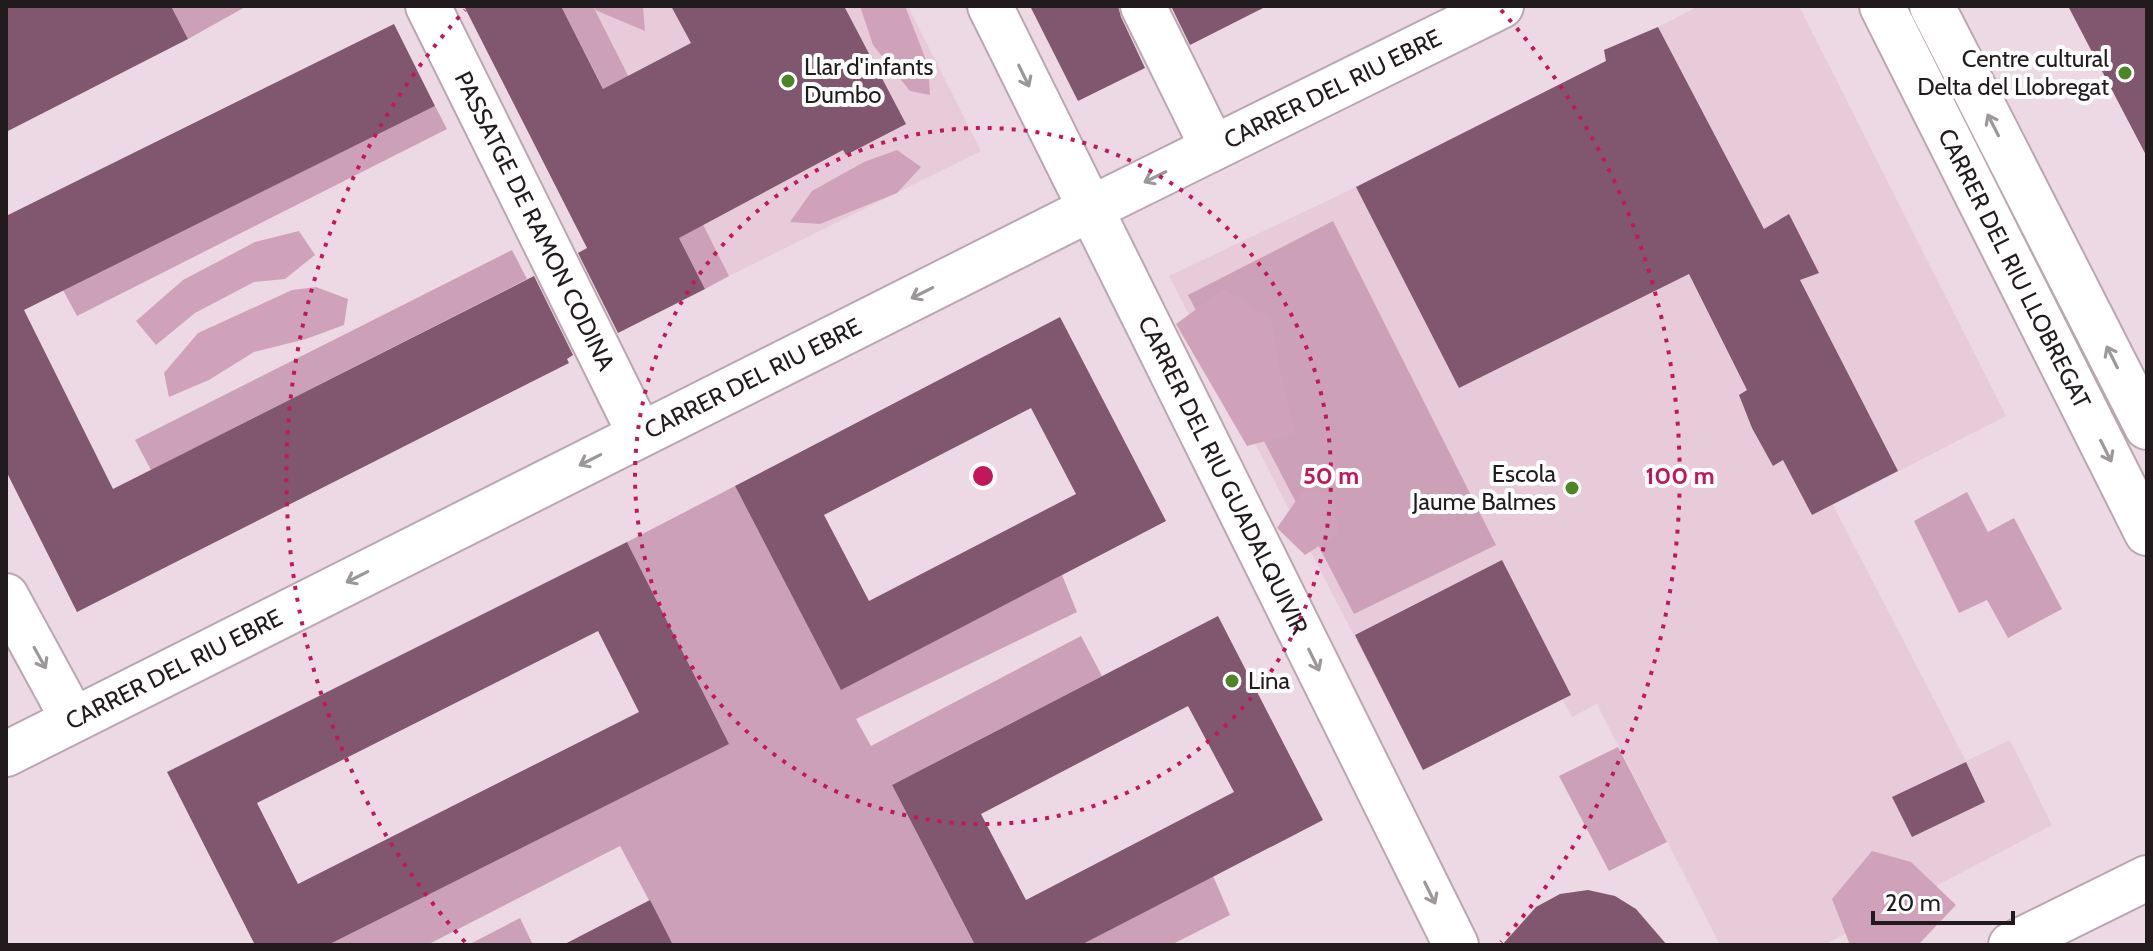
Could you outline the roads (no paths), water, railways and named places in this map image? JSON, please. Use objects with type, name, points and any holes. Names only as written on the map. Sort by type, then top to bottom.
[{"type":"street","name":"PASSATGE DE RAMON CODINA","points":[[428,6],[640,434]]},
{"type":"street","name":"CARRER DEL RIU GUADALQUIVIR","points":[[990,6],[1456,945]]},
{"type":"street","points":[[1143,6],[1213,148]]},
{"type":"street","name":"CARRER DEL RIU EBRE","points":[[6,754],[640,434],[1501,6]]},
{"type":"street","name":"CARRER DEL RIU LLOBREGAT","points":[[1882,6],[2147,533]]},
{"type":"street","name":"CARRER DEL RIU LLOBREGAT","points":[[1932,6],[2147,427]]},
{"type":"street","points":[[6,596],[73,719]]},
{"type":"street","points":[[2011,945],[2147,878]]},
{"type":"place","name":"Centre cultural Delta del Llobregat","points":[[2125,73]]},
{"type":"place","name":"Llar d'infants Dumbo","points":[[788,81]]},
{"type":"place","name":"Escola Jaume Balmes","points":[[1572,488]]},
{"type":"place","name":"Lina","points":[[1232,681]]}]
